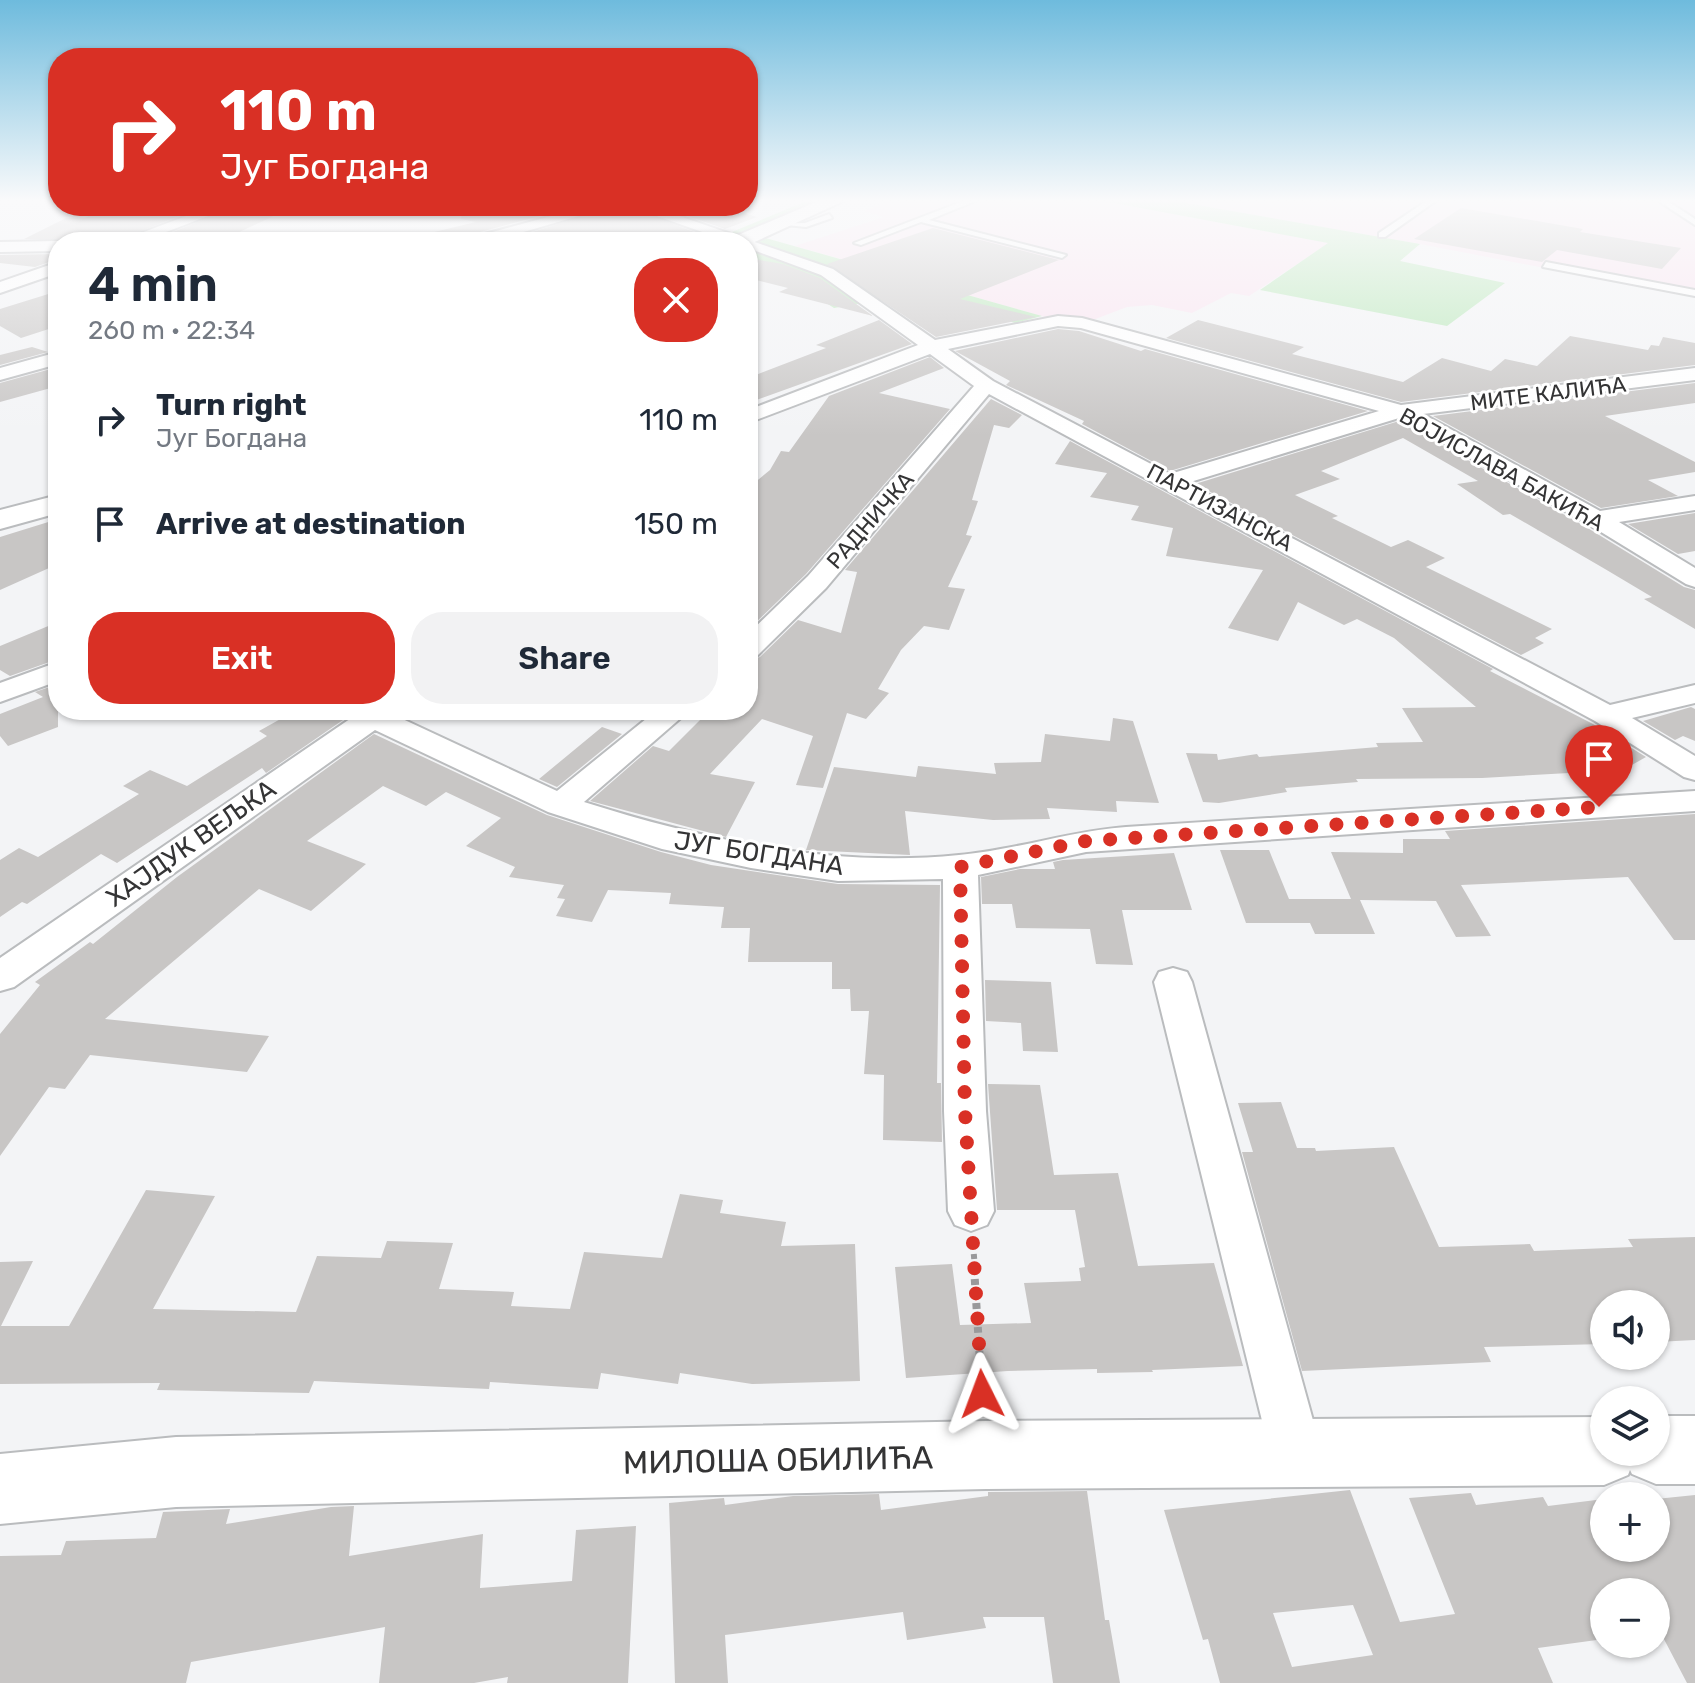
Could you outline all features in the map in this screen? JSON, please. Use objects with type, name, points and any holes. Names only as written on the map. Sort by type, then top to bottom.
[{"type":"street","points":[[0,288],[26,279]]},
{"type":"street","name":"ПАРТИЗАНСКА","points":[[838,279],[986,385],[1606,715],[1695,770]]},
{"type":"street","name":"ВОЈИСЛАВА БАКИЋА","points":[[931,347],[1066,321],[1211,357],[1401,411],[1596,519],[1695,579]]},
{"type":"street","points":[[758,423],[787,403],[931,347]]},
{"type":"street","points":[[0,374],[48,361]]},
{"type":"street","name":"МИТЕ КАЛИЋА","points":[[1170,481],[1401,411],[1695,374]]},
{"type":"street","name":"РАДНИЧКА","points":[[758,639],[817,582],[986,385]]},
{"type":"street","points":[[1596,519],[1695,503]]},
{"type":"street","points":[[0,520],[48,507]]},
{"type":"street","points":[[0,693],[48,675]]},
{"type":"street","points":[[1606,715],[1695,694]]},
{"type":"street","name":"ХАЈДУК ВЕЉКА","points":[[0,977],[368,720]]},
{"type":"street","name":"ЈУГ БОГДАНА","points":[[392,720],[560,805],[662,838],[751,857],[838,869],[960,867],[1086,841],[1695,801]]},
{"type":"street","points":[[560,805],[663,720]]},
{"type":"street","points":[[960,867],[965,1111],[971,1211]]},
{"type":"street","points":[[1173,982],[1296,1453]]},
{"type":"street","points":[[1670,1450],[1695,1450]]},
{"type":"street","name":"МИЛОША ОБИЛИЋА","points":[[0,1489],[176,1472],[986,1455],[1590,1451]]},
{"type":"lane","points":[[1618,279],[1695,293]]},
{"type":"path","points":[[971,1211],[986,1455]]},
{"type":"shaded area","points":[[910,279],[1275,279],[1249,296],[1231,293],[1192,313],[1152,305],[1127,307],[1077,326]]},
{"type":"shaded area","points":[[1599,279],[1695,279],[1695,297]]},
{"type":"green space","points":[[789,279],[909,279],[1042,316],[1015,323],[918,293],[834,308]]},
{"type":"green space","points":[[1277,279],[1484,279],[1505,283],[1447,326],[1260,290]]},
{"type":"building","points":[[758,279],[821,279],[873,316],[779,292],[788,288]]},
{"type":"building","points":[[849,279],[1012,279],[960,299],[1036,317],[936,337]]},
{"type":"building","points":[[48,294],[48,329],[21,338],[0,326],[0,309]]},
{"type":"building","points":[[879,320],[912,344],[758,399],[758,374],[826,348],[816,345]]},
{"type":"building","points":[[1198,320],[1304,347],[1292,354],[1403,382],[1442,358],[1491,371],[1505,359],[1537,366],[1570,336],[1648,350],[1651,345],[1659,346],[1663,337],[1695,343],[1695,365],[1401,402],[1166,338]]},
{"type":"building","points":[[1058,329],[1079,331],[1141,351],[1145,349],[1368,411],[1170,471],[1082,424],[1084,421],[1006,385],[1010,381],[955,351]]},
{"type":"building","points":[[32,347],[48,352],[0,365],[0,355]]},
{"type":"building","points":[[930,357],[944,368],[879,393],[950,409],[806,574],[758,620],[758,480],[770,470],[781,451],[789,452],[829,396]]},
{"type":"building","points":[[48,370],[48,389],[0,402],[0,383]]},
{"type":"building","points":[[1695,383],[1695,403],[1605,416],[1695,462],[1695,472],[1648,480],[1678,496],[1601,508],[1433,416]]},
{"type":"building","points":[[991,399],[1022,415],[1009,428],[994,425],[972,500],[978,501],[966,535],[972,536],[948,587],[965,589],[949,630],[924,626],[901,650],[878,689],[889,693],[866,719],[847,713],[823,788],[796,785],[813,736],[762,719],[710,774],[755,782],[726,837],[590,801],[653,746],[669,751],[700,720],[758,720],[758,658],[798,620],[841,633],[857,572],[845,570]]},
{"type":"building","points":[[1399,421],[1586,527],[1684,587],[1695,590],[1695,629],[1644,599],[1652,597],[1605,569],[1510,514],[1503,515],[1457,484],[1478,481],[1403,438],[1321,471],[1340,479],[1295,495],[1338,516],[1332,518],[1391,547],[1408,540],[1445,558],[1426,567],[1552,629],[1535,638],[1544,643],[1521,655],[1195,484]]},
{"type":"building","points":[[1070,441],[1493,669],[1490,671],[1593,724],[1646,757],[1623,770],[1482,778],[1356,779],[1358,782],[1285,788],[1287,792],[1219,803],[1203,802],[1186,753],[1217,754],[1218,760],[1257,754],[1259,757],[1378,747],[1376,743],[1423,742],[1402,708],[1476,707],[1394,638],[1357,619],[1344,625],[1298,602],[1278,641],[1228,628],[1263,570],[1166,556],[1173,528],[1131,520],[1139,506],[1090,497],[1107,473],[1055,464]]},
{"type":"building","points":[[1695,513],[1695,551],[1678,554],[1628,524]]},
{"type":"building","points":[[48,522],[48,568],[0,590],[0,537]]},
{"type":"building","points":[[48,626],[48,663],[10,676],[0,670],[0,646]]},
{"type":"building","points":[[48,687],[48,720],[58,720],[58,727],[8,746],[0,736],[0,714],[43,697],[35,692]]},
{"type":"building","points":[[1691,707],[1695,709],[1695,741],[1683,736],[1675,740],[1643,721]]},
{"type":"building","points":[[1113,718],[1133,721],[1159,803],[1116,801],[1117,812],[1047,808],[1050,819],[993,820],[905,811],[910,855],[806,850],[834,767],[916,777],[918,766],[996,774],[994,763],[1041,762],[1045,734],[1110,741]]},
{"type":"building","points":[[279,720],[343,720],[266,773],[262,768],[117,863],[101,854],[27,904],[22,902],[0,917],[0,860],[19,848],[38,857],[139,794],[123,786],[150,770],[187,786],[267,736],[259,731]]},
{"type":"building","points":[[602,727],[622,734],[557,787],[539,779]]},
{"type":"building","points":[[374,734],[547,815],[661,852],[711,865],[838,884],[940,885],[937,1083],[941,1083],[942,1142],[883,1140],[884,1075],[864,1074],[869,1011],[851,1011],[850,989],[832,989],[832,962],[748,962],[750,928],[721,928],[724,907],[669,904],[671,893],[608,890],[592,922],[556,916],[565,899],[557,898],[564,885],[509,877],[515,867],[466,846],[501,818],[446,792],[426,806],[383,786],[307,841],[366,864],[311,911],[259,889],[105,1019],[269,1036],[247,1072],[90,1055],[65,1089],[49,1087],[0,1156],[0,1034],[40,985],[35,982],[90,942],[93,944],[177,877]]},
{"type":"building","points":[[1695,814],[1695,940],[1674,940],[1628,877],[1461,885],[1491,936],[1456,937],[1436,901],[1360,900],[1375,934],[1315,934],[1310,923],[1246,923],[1220,850],[1269,850],[1289,899],[1351,899],[1331,852],[1403,853],[1403,839],[1450,839],[1445,831]]},
{"type":"building","points":[[1174,853],[1192,910],[1122,910],[1133,965],[1096,964],[1090,929],[1016,928],[1012,904],[982,904],[981,877],[1020,869],[1055,869],[1053,862],[1063,860]]},
{"type":"building","points":[[985,980],[1051,982],[1058,1052],[1023,1051],[1021,1023],[986,1021]]},
{"type":"building","points":[[988,1084],[1040,1085],[1054,1175],[1118,1173],[1138,1266],[1214,1263],[1243,1366],[1153,1372],[1097,1373],[1097,1369],[1008,1371],[906,1378],[895,1267],[952,1264],[960,1325],[1031,1323],[1024,1283],[1081,1281],[1079,1268],[1085,1267],[1075,1210],[997,1210]]},
{"type":"building","points":[[1281,1102],[1297,1148],[1315,1148],[1316,1151],[1394,1147],[1439,1247],[1530,1244],[1534,1251],[1633,1247],[1628,1239],[1695,1237],[1695,1340],[1670,1341],[1670,1290],[1590,1290],[1590,1344],[1484,1347],[1491,1362],[1302,1371],[1242,1152],[1253,1152],[1238,1103]]},
{"type":"building","points":[[146,1190],[215,1196],[153,1309],[296,1312],[317,1256],[381,1258],[387,1241],[453,1243],[439,1289],[514,1292],[511,1306],[570,1309],[584,1252],[662,1258],[680,1194],[723,1200],[720,1213],[786,1222],[781,1246],[855,1244],[860,1381],[752,1384],[680,1373],[678,1384],[601,1373],[598,1389],[490,1382],[489,1389],[314,1381],[309,1393],[157,1390],[160,1383],[0,1384],[0,1262],[33,1261],[1,1326],[69,1326]]},
{"type":"building","points":[[1350,1490],[1400,1622],[1455,1614],[1409,1498],[1471,1493],[1476,1505],[1543,1497],[1548,1506],[1590,1501],[1590,1562],[1670,1562],[1670,1498],[1695,1495],[1695,1683],[1687,1683],[1670,1651],[1670,1578],[1590,1578],[1590,1641],[1538,1648],[1553,1683],[1220,1683],[1208,1639],[1203,1640],[1164,1510]],"holes":[[[1353,1605],[1373,1655],[1292,1667],[1273,1613]]]},
{"type":"building","points":[[1087,1491],[1105,1620],[1109,1620],[1120,1683],[1053,1683],[1044,1617],[983,1617],[986,1628],[907,1640],[903,1612],[725,1635],[728,1683],[675,1683],[669,1503],[724,1498],[725,1505],[793,1496],[879,1494],[881,1510],[988,1496],[988,1492]]},
{"type":"building","points":[[354,1506],[349,1556],[483,1534],[480,1588],[572,1581],[576,1530],[636,1526],[628,1683],[507,1683],[508,1677],[474,1683],[379,1683],[385,1627],[191,1662],[186,1683],[0,1683],[0,1556],[61,1555],[66,1541],[156,1538],[163,1512],[230,1509],[226,1524]]},
{"type":"route","points":[[982,1394],[965,1111],[960,867],[1086,841],[1599,807]]}]
